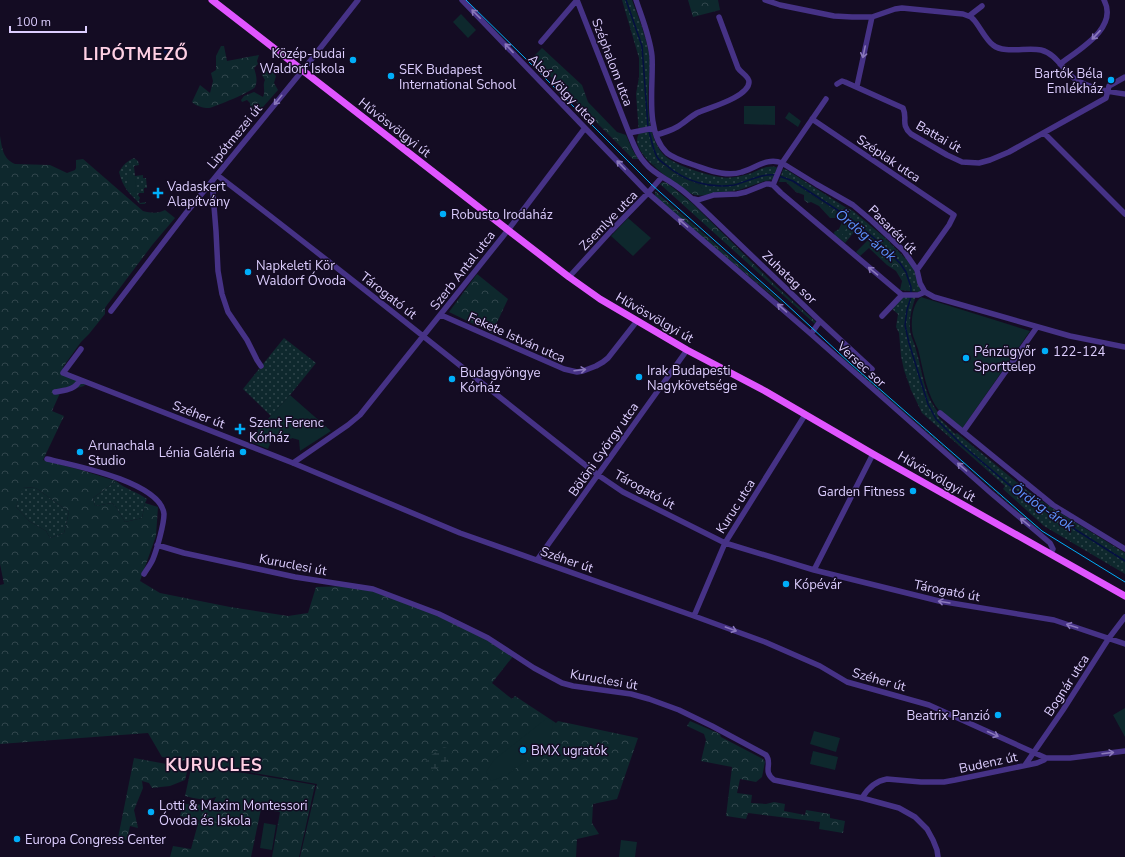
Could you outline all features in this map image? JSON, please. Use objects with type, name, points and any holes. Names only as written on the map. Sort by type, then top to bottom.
[{"type":"main road","name":"Hűvösvölgyi út","points":[[212,0],[508,230],[600,299],[687,350],[765,391],[873,454],[1125,596]]},
{"type":"street","name":"Lipótmezei út","points":[[111,311],[182,218],[358,0]]},
{"type":"street","name":"Alsó Völgy utca","points":[[462,0],[648,193]]},
{"type":"street","points":[[540,42],[577,0]]},
{"type":"street","name":"Széphalom utca","points":[[577,0],[629,133]]},
{"type":"street","points":[[636,0],[651,48],[654,128],[663,148],[671,156],[682,161],[721,173],[732,174],[742,172],[767,162],[774,161],[782,163]]},
{"type":"street","points":[[765,0],[780,5],[834,16],[872,17],[902,8],[959,13],[969,16],[974,20],[993,45],[1006,49],[1041,50],[1049,54],[1075,79],[1107,91],[1125,94]]},
{"type":"street","points":[[1060,64],[1090,41],[1104,26],[1107,7],[1104,0]]},
{"type":"street","points":[[969,16],[982,6]]},
{"type":"street","points":[[837,84],[842,81],[857,86],[872,17]]},
{"type":"street","points":[[656,135],[675,128],[697,113],[725,103],[742,92],[749,85],[748,78],[738,68],[719,18]]},
{"type":"street","points":[[1107,91],[1109,86],[1125,77]]},
{"type":"street","name":"Battai út","points":[[857,86],[903,108],[905,112],[904,126],[911,134],[962,162],[979,163],[1009,152],[1044,133],[1106,98],[1107,91]]},
{"type":"street","points":[[774,183],[782,163],[826,99]]},
{"type":"street","name":"Széplak utca","points":[[812,119],[954,214],[949,225],[917,270]]},
{"type":"street","name":"Szerb Antal utca","points":[[293,463],[353,422],[360,415],[508,230],[585,128]]},
{"type":"street","points":[[629,133],[654,128]]},
{"type":"street","name":"Zuhatag sor","points":[[629,133],[641,158],[646,164],[662,178],[674,184],[694,199],[820,321],[872,369]]},
{"type":"street","points":[[1044,133],[1125,214]]},
{"type":"street","name":"Pasaréti út","points":[[782,163],[853,205],[872,220],[904,251],[917,270],[920,283],[925,292]]},
{"type":"street","name":"Tárogató út","points":[[217,176],[270,215],[598,475],[623,492],[725,543],[814,570],[939,601],[1054,620],[1125,644]]},
{"type":"street","name":"Zsemlye utca","points":[[569,276],[662,178]]},
{"type":"street","points":[[212,181],[220,287],[228,312],[247,340],[261,366]]},
{"type":"street","points":[[694,199],[698,200],[714,196],[737,194],[766,184],[774,183]]},
{"type":"street","points":[[774,183],[781,193],[903,295],[918,295],[925,292],[934,297],[1037,327],[1070,336],[1125,347]]},
{"type":"street","name":"Versec sor","points":[[648,193],[1050,543],[1053,549],[1050,554]]},
{"type":"street","points":[[882,316],[903,295]]},
{"type":"street","name":"Fekete István utca","points":[[441,315],[564,369],[577,372],[596,366],[608,358],[637,321]]},
{"type":"street","points":[[811,334],[820,321]]},
{"type":"street","points":[[963,432],[1037,327]]},
{"type":"street","name":"Széher út","points":[[81,349],[64,372],[80,380],[293,463],[452,530],[772,645],[820,666],[847,682],[928,705],[1046,758]]},
{"type":"street","name":"Bölöni György utca","points":[[537,560],[687,350]]},
{"type":"street","points":[[55,392],[72,388],[78,384],[80,380]]},
{"type":"street","points":[[940,413],[1053,505],[1125,549]]},
{"type":"street","name":"Kuruc utca","points":[[694,616],[725,543],[805,415]]},
{"type":"street","points":[[814,570],[873,454]]},
{"type":"street","points":[[47,459],[82,467],[125,481],[150,494],[159,502],[164,513],[163,522],[153,559],[144,574]]},
{"type":"street","name":"Kuruclesi út","points":[[157,545],[184,553],[295,577],[373,589],[439,614],[488,638],[534,668],[562,683],[573,686],[631,694],[649,699],[679,710],[712,726],[766,755],[769,760],[768,773],[774,780],[862,798],[899,808],[915,817],[922,823],[929,832],[937,850],[938,857]]},
{"type":"street","name":"Bognár utca","points":[[1025,765],[1063,710],[1109,638],[1125,617]]},
{"type":"street","name":"Budenz út","points":[[862,798],[872,786],[882,780],[887,779],[944,782],[1025,765],[1044,760],[1046,758],[1063,759],[1125,751]]},
{"type":"green space","points":[[622,0],[632,0],[647,45],[650,61],[648,108],[650,124],[654,139],[662,153],[680,165],[706,174],[724,178],[740,176],[765,168],[775,167],[778,168],[773,180],[765,181],[739,190],[715,194],[714,192],[704,192],[700,185],[678,176],[661,163],[653,165],[647,159],[637,142],[639,134],[636,94],[639,77],[639,58]]},
{"type":"green space","points":[[688,0],[718,0],[720,10],[693,17]]},
{"type":"green space","points":[[461,14],[476,30],[468,38],[453,22]]},
{"type":"green space","points":[[221,46],[224,46],[227,61],[259,55],[257,61],[258,64],[254,68],[256,85],[253,89],[234,99],[209,108],[204,108],[192,102],[200,85],[210,93],[213,81],[211,73],[216,70],[216,56]]},
{"type":"green space","points":[[542,48],[582,85],[588,102],[617,132],[626,135],[638,159],[633,159],[532,58]]},
{"type":"green space","points":[[264,71],[272,71],[276,76],[274,83],[278,90],[255,116],[250,115],[250,103],[247,100],[242,102],[241,100],[244,96],[254,92],[263,97],[265,80],[262,75]]},
{"type":"green space","points":[[744,106],[775,106],[775,125],[744,124]]},
{"type":"green space","points":[[789,112],[801,121],[798,127],[785,118]]},
{"type":"green space","points":[[0,136],[2,149],[8,159],[15,164],[50,165],[67,173],[75,170],[76,160],[83,159],[143,211],[154,213],[165,210],[175,218],[153,244],[107,305],[105,308],[105,314],[81,342],[63,367],[66,372],[88,381],[84,386],[60,393],[52,411],[64,416],[43,460],[116,481],[93,498],[95,506],[112,503],[125,522],[142,518],[145,503],[158,507],[156,536],[140,581],[160,593],[230,607],[288,616],[308,613],[316,587],[349,586],[366,588],[439,614],[514,655],[492,683],[512,699],[515,696],[556,723],[558,721],[638,738],[617,799],[593,804],[592,823],[599,834],[577,839],[576,857],[300,857],[317,784],[162,757],[148,733],[0,744],[0,585],[4,584],[0,564]],"holes":[[[23,487],[36,488],[69,512],[64,533],[50,538],[46,531],[29,521],[16,507]]]},
{"type":"green space","points":[[134,158],[138,161],[139,165],[134,166],[135,176],[143,175],[143,178],[146,178],[147,188],[144,188],[144,193],[139,193],[138,195],[140,198],[140,203],[146,202],[145,204],[140,204],[130,193],[122,182],[119,172],[129,160]]},
{"type":"green space","points":[[661,163],[678,176],[700,185],[704,192],[714,192],[715,194],[695,195],[685,190],[653,165]]},
{"type":"green space","points":[[783,169],[787,170],[853,211],[884,237],[913,267],[921,290],[919,292],[909,291],[909,281],[901,265],[853,223],[785,177],[781,176]]},
{"type":"green space","points":[[781,176],[785,177],[853,223],[901,265],[909,281],[909,291],[900,290],[902,281],[896,271],[887,265],[869,248],[860,256],[856,252],[868,240],[849,225],[840,241],[835,238],[834,232],[839,229],[842,222],[837,218],[830,218],[819,206],[811,202],[808,203],[804,200],[804,195],[796,192],[786,182],[779,182]]},
{"type":"green space","points":[[127,177],[135,177],[136,191],[128,192]]},
{"type":"green space","points":[[663,182],[667,183],[692,203],[777,287],[816,322],[815,324],[660,184]]},
{"type":"green space","points":[[655,191],[782,302],[781,303],[657,199],[655,197]]},
{"type":"green space","points":[[628,218],[651,238],[633,256],[611,236]]},
{"type":"green space","points":[[845,222],[855,231],[845,243],[835,235]]},
{"type":"green space","points":[[477,274],[508,299],[492,333],[449,312]]},
{"type":"green space","points":[[903,296],[916,296],[910,317],[910,332],[924,383],[934,406],[939,413],[938,417],[955,434],[957,433],[1025,489],[1052,508],[1125,553],[1125,574],[1044,526],[1003,489],[1005,486],[922,413],[911,390],[904,370],[899,333],[896,327],[898,314],[892,309]]},
{"type":"green space","name":"Pénzügyőr Sporttelep","points":[[921,297],[1030,331],[962,429],[940,412],[935,405],[927,385],[912,329],[913,312],[916,303]]},
{"type":"green space","points":[[284,338],[316,363],[271,416],[243,389]]},
{"type":"green space","points":[[839,354],[1038,527],[1037,528],[838,355]]},
{"type":"green space","points":[[290,395],[331,431],[300,451],[299,440],[289,438],[289,440],[274,434],[268,449],[251,442],[256,432]]},
{"type":"green space","points":[[116,481],[147,499],[142,518],[125,522],[112,503],[95,506],[93,498]]},
{"type":"green space","points":[[22,487],[36,488],[69,512],[64,533],[50,538],[46,531],[29,521],[16,507]]},
{"type":"green space","points":[[1125,708],[1125,737],[1113,715]]},
{"type":"green space","name":"BMX ugratók","points":[[547,718],[553,722],[550,743],[507,775],[491,781],[486,772],[494,760]]},
{"type":"green space","points":[[690,721],[720,734],[721,737],[763,759],[765,762],[762,777],[756,782],[740,779],[737,793],[752,795],[751,803],[766,804],[774,802],[785,804],[784,811],[805,815],[806,810],[830,814],[830,818],[845,821],[843,833],[819,829],[820,822],[748,813],[746,819],[726,816],[732,767],[701,761],[706,740],[704,734],[687,726]]},
{"type":"green space","points":[[814,731],[840,738],[836,752],[810,744]]},
{"type":"green space","points":[[444,747],[453,750],[449,758],[441,766],[429,772],[422,769],[428,757]]},
{"type":"green space","points":[[813,751],[838,757],[835,770],[810,764]]},
{"type":"green space","points":[[134,758],[188,768],[185,780],[170,786],[152,788],[149,783],[142,781],[143,788],[134,810],[138,828],[130,826],[127,840],[118,838]]},
{"type":"green space","points":[[192,764],[315,785],[299,857],[272,857],[280,812],[261,809],[251,857],[170,857],[173,846],[191,849],[199,820],[180,816],[183,804],[197,804],[211,807],[216,797],[206,800],[185,796]]},
{"type":"green space","points":[[264,823],[276,825],[272,850],[260,848]]},
{"type":"green space","points":[[621,840],[637,842],[635,857],[619,857]]},
{"type":"water","points":[[168,46],[173,51],[168,56],[163,51]]},
{"type":"waterway","name":"Ördög-árok","points":[[626,0],[642,46],[648,127]]},
{"type":"waterway","name":"Ördög-árok","points":[[649,131],[657,157],[673,171],[689,179],[707,185],[725,186],[734,185],[765,175],[776,175]]},
{"type":"waterway","name":"Ördög-árok","points":[[779,176],[793,181],[851,219],[874,238],[900,263],[906,272],[911,287],[911,293]]},
{"type":"waterway","name":"Ördög-árok","points":[[911,297],[905,325],[928,404],[936,419],[961,444],[1021,495],[1125,561]]},
{"type":"tram line","points":[[466,0],[652,185],[784,302],[851,364],[1042,531],[1125,582]]},
{"type":"place","name":"Közép-budai Waldorf Iskola","points":[[353,60]]},
{"type":"place","name":"SEK Budapest International School","points":[[391,76]]},
{"type":"place","name":"Bartók Béla Emlékház","points":[[1111,80]]},
{"type":"place","name":"Vadaskert Alapítvány","points":[[158,193]]},
{"type":"place","name":"Robusto Irodaház","points":[[443,214]]},
{"type":"place","name":"Napkeleti Kör Waldorf Óvoda","points":[[248,272]]},
{"type":"place","name":"122-124","points":[[1045,351]]},
{"type":"place","name":"Pénzügyőr Sporttelep","points":[[966,358]]},
{"type":"place","name":"Irak Budapesti Nagykövetsége","points":[[639,377]]},
{"type":"place","name":"Budagyöngye Kórház","points":[[452,379]]},
{"type":"place","name":"Szent Ferenc Kórház","points":[[240,429]]},
{"type":"place","name":"Arunachala Studio","points":[[80,452]]},
{"type":"place","name":"Lénia Galéria","points":[[243,452]]},
{"type":"place","name":"Garden Fitness","points":[[913,491]]},
{"type":"place","name":"Kópévár","points":[[786,584]]},
{"type":"place","name":"Beatrix Panzió","points":[[998,715]]},
{"type":"place","name":"BMX ugratók","points":[[523,750]]},
{"type":"place","name":"Lotti & Maxim Montessori Óvoda és Iskola","points":[[151,812]]},
{"type":"place","name":"Europa Congress Center","points":[[17,839]]},
{"type":"district","name":"LIPÓTMEZŐ","points":[[136,54]]},
{"type":"district","name":"KURUCLES","points":[[214,765]]}]
